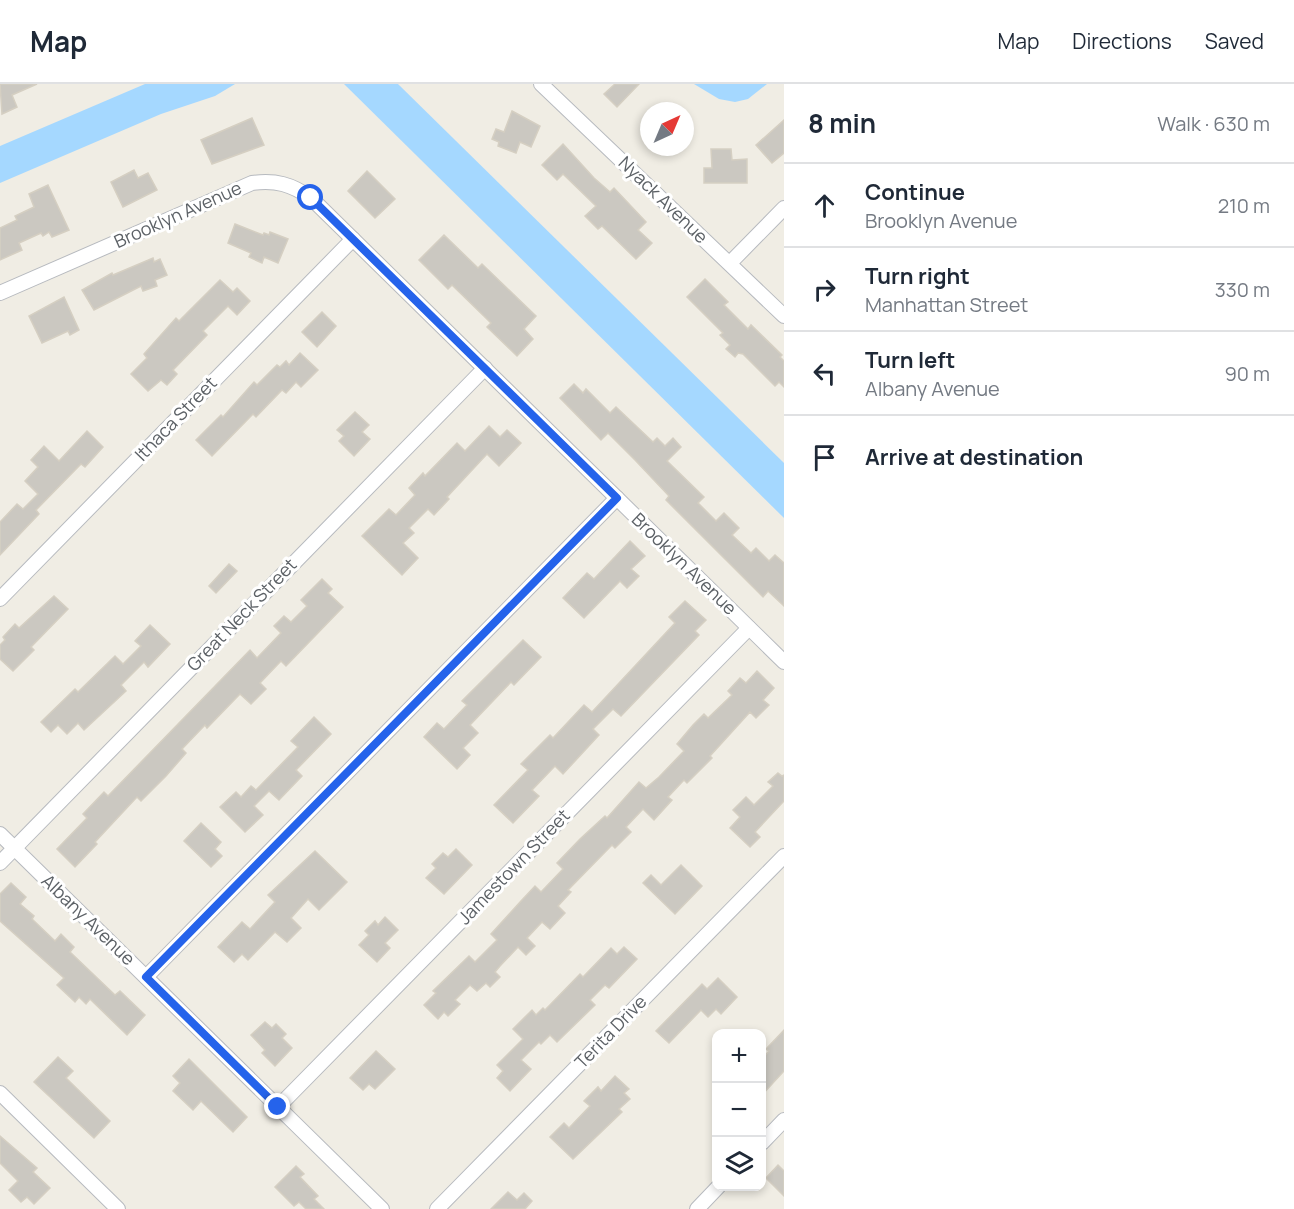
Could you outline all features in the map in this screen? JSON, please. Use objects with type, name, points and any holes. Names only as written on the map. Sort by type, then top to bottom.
[{"type":"street","name":"Nyack Avenue","points":[[541,84],[784,316]]},
{"type":"street","name":"Brooklyn Avenue","points":[[0,293],[252,183],[273,181],[294,186],[311,198],[784,662]]},
{"type":"street","points":[[730,263],[784,208]]},
{"type":"street","name":"Ithaca Street","points":[[0,598],[353,239]]},
{"type":"street","name":"Great Neck Street","points":[[0,862],[485,368]]},
{"type":"street","points":[[146,977],[617,498]]},
{"type":"street","name":"Jamestown Street","points":[[278,1107],[749,628]]},
{"type":"street","name":"Albany Avenue","points":[[0,834],[382,1209]]},
{"type":"street","name":"Terita Drive","points":[[437,1209],[784,856]]},
{"type":"street","points":[[0,1093],[118,1209]]},
{"type":"street","points":[[766,1139],[784,1120]]},
{"type":"street","points":[[697,1209],[714,1191]]},
{"type":"water","points":[[145,84],[235,84],[215,96],[161,114],[0,183],[0,146]]},
{"type":"water","points":[[344,84],[398,84],[784,463],[784,518]]},
{"type":"water","points":[[694,84],[767,84],[748,99],[735,102],[719,99]]},
{"type":"building","points":[[0,84],[37,84],[12,95],[17,107],[2,114]]},
{"type":"building","points":[[615,84],[639,84],[617,107],[604,94]]},
{"type":"building","points":[[512,111],[540,126],[531,147],[520,142],[516,153],[498,146],[499,142],[492,139],[496,129],[504,132]]},
{"type":"building","points":[[252,118],[264,145],[212,164],[201,140]]},
{"type":"building","points":[[784,120],[784,153],[772,163],[756,145]]},
{"type":"building","points":[[563,144],[594,178],[610,192],[614,188],[646,222],[638,230],[652,243],[636,259],[602,226],[598,229],[585,216],[596,206],[563,174],[557,180],[542,165]]},
{"type":"building","points":[[711,149],[731,149],[732,160],[747,159],[747,183],[704,183],[704,168],[712,168]]},
{"type":"building","points":[[134,170],[138,178],[148,173],[157,190],[123,207],[111,182]]},
{"type":"building","points":[[367,171],[395,199],[375,218],[348,191]]},
{"type":"building","points":[[48,185],[69,230],[52,237],[49,232],[43,236],[41,233],[19,243],[22,250],[0,260],[0,228],[17,220],[15,216],[34,207],[29,194]]},
{"type":"building","points":[[235,224],[263,235],[264,233],[269,235],[270,232],[288,239],[278,263],[264,257],[262,263],[249,257],[251,253],[228,243]]},
{"type":"building","points":[[444,235],[478,268],[482,264],[536,316],[524,329],[533,339],[517,356],[487,327],[491,323],[452,285],[448,289],[419,260]]},
{"type":"building","points":[[153,258],[154,262],[160,259],[167,275],[155,280],[157,286],[143,291],[141,286],[94,310],[82,290],[112,273],[113,275]]},
{"type":"building","points":[[705,279],[728,302],[724,305],[748,329],[751,325],[782,355],[780,357],[784,361],[784,387],[779,382],[775,386],[743,354],[738,353],[735,357],[726,349],[730,345],[720,335],[723,333],[687,297]]},
{"type":"building","points":[[220,280],[233,292],[237,288],[250,301],[237,315],[228,306],[203,331],[207,335],[173,370],[177,374],[167,385],[161,380],[148,391],[131,374],[147,358],[144,354],[176,318],[179,321]]},
{"type":"building","points":[[64,297],[79,330],[70,335],[68,331],[42,343],[29,316]]},
{"type":"building","points":[[322,312],[336,326],[317,347],[302,332]]},
{"type":"building","points":[[300,353],[318,370],[301,387],[296,382],[286,393],[282,390],[256,417],[253,414],[212,456],[196,440],[221,415],[223,417],[254,382],[257,385],[277,365],[280,367],[286,361],[289,365]]},
{"type":"building","points":[[574,384],[583,393],[586,389],[610,413],[616,407],[653,442],[657,438],[665,446],[673,438],[681,447],[667,461],[704,497],[698,503],[716,521],[724,513],[739,528],[732,535],[751,553],[756,548],[769,561],[775,555],[784,563],[784,606],[768,591],[763,597],[666,500],[669,496],[608,433],[601,440],[560,398]]},
{"type":"building","points":[[355,412],[369,425],[362,432],[370,439],[354,456],[339,441],[344,436],[337,430]]},
{"type":"building","points":[[489,426],[500,437],[507,430],[521,443],[499,466],[487,454],[447,497],[449,499],[434,515],[428,509],[409,528],[414,533],[403,543],[418,558],[402,575],[362,536],[389,509],[396,515],[415,495],[409,488],[423,473],[425,476],[457,443],[465,451]]},
{"type":"building","points":[[87,431],[103,447],[85,467],[81,464],[36,510],[39,514],[0,555],[0,522],[17,504],[23,509],[38,494],[25,481],[38,467],[31,460],[44,446],[59,461]]},
{"type":"building","points":[[630,541],[645,556],[631,569],[639,576],[627,588],[620,581],[584,618],[563,598],[587,573],[594,579]]},
{"type":"building","points":[[229,564],[237,571],[216,593],[209,586]]},
{"type":"building","points":[[322,579],[332,589],[328,593],[343,607],[286,666],[281,661],[260,683],[266,689],[251,704],[240,694],[207,728],[205,725],[182,749],[186,753],[166,776],[141,801],[137,797],[75,867],[57,849],[87,818],[83,814],[104,792],[108,796],[250,650],[257,658],[281,633],[274,626],[284,616],[291,622],[307,606],[301,600]]},
{"type":"building","points":[[54,596],[68,609],[31,647],[34,650],[13,671],[0,659],[0,645],[5,640],[3,637],[15,624],[19,628]]},
{"type":"building","points":[[685,601],[706,620],[695,631],[699,635],[621,716],[613,709],[593,729],[599,735],[563,774],[555,766],[532,790],[539,796],[513,823],[494,805],[528,770],[521,764],[550,735],[553,738],[584,705],[592,712],[675,623],[669,617]]},
{"type":"building","points":[[150,625],[170,644],[148,667],[144,662],[121,685],[126,691],[84,730],[78,723],[67,734],[58,725],[51,732],[41,722],[75,689],[78,692],[115,656],[123,664],[141,646],[135,641]]},
{"type":"building","points":[[523,640],[541,657],[514,685],[511,682],[470,725],[478,733],[463,748],[470,755],[457,769],[424,737],[437,723],[444,729],[467,705],[462,701]]},
{"type":"building","points":[[757,671],[774,688],[763,700],[769,705],[756,718],[750,712],[710,756],[712,758],[687,783],[684,780],[668,797],[672,800],[654,820],[643,809],[626,827],[631,832],[615,848],[612,845],[568,890],[571,892],[558,906],[565,913],[550,929],[542,922],[527,938],[535,946],[526,955],[518,947],[495,972],[500,977],[490,987],[486,983],[477,991],[470,985],[455,1000],[460,1004],[448,1016],[444,1012],[438,1019],[424,1005],[436,993],[433,991],[469,956],[475,962],[497,940],[491,934],[535,886],[541,892],[563,869],[557,863],[580,839],[605,816],[607,818],[639,782],[646,788],[659,777],[684,751],[677,744],[693,725],[704,714],[708,718],[732,695],[728,691],[740,678],[746,683]]},
{"type":"building","points":[[314,717],[331,734],[296,770],[302,776],[279,800],[269,791],[254,806],[263,815],[245,832],[220,807],[236,792],[241,797],[251,786],[256,790],[298,747],[291,741]]},
{"type":"building","points":[[778,773],[784,775],[784,801],[755,832],[760,837],[750,847],[730,828],[740,817],[733,810],[746,797],[754,805],[773,786],[768,782]]},
{"type":"building","points":[[201,823],[221,842],[215,849],[222,856],[211,867],[184,841]]},
{"type":"building","points":[[456,849],[472,865],[444,894],[426,878],[436,868],[432,864],[443,853],[448,857]]},
{"type":"building","points":[[315,851],[347,882],[319,910],[308,899],[291,918],[301,928],[287,942],[275,932],[248,960],[242,954],[234,962],[218,947],[242,922],[250,929],[275,902],[268,895]]},
{"type":"building","points":[[681,865],[702,886],[675,914],[643,883],[651,875],[661,885]]},
{"type":"building","points":[[11,883],[26,897],[20,904],[34,916],[32,919],[55,941],[61,934],[74,947],[70,952],[115,995],[120,991],[145,1015],[127,1035],[90,999],[86,1004],[79,997],[75,1002],[57,985],[64,978],[0,921],[0,894]]},
{"type":"building","points":[[385,917],[398,930],[385,943],[390,948],[377,962],[359,945],[369,935],[365,931],[375,921],[378,925]]},
{"type":"building","points":[[624,947],[637,959],[609,988],[605,985],[590,1000],[595,1005],[557,1042],[550,1035],[541,1044],[539,1042],[521,1060],[531,1069],[510,1091],[497,1078],[503,1071],[497,1065],[523,1039],[513,1029],[532,1010],[536,1015],[543,1008],[545,1010],[580,974],[583,977],[611,948],[617,954]]},
{"type":"building","points":[[718,978],[737,997],[721,1014],[716,1009],[708,1017],[701,1010],[669,1043],[656,1031],[702,984],[707,989]]},
{"type":"building","points":[[265,1022],[272,1028],[276,1024],[286,1034],[282,1038],[292,1048],[275,1066],[262,1053],[265,1050],[251,1035]]},
{"type":"building","points":[[784,1030],[784,1071],[766,1091],[766,1054],[769,1051],[766,1049]]},
{"type":"building","points":[[376,1051],[395,1069],[375,1089],[369,1084],[363,1090],[350,1078]]},
{"type":"building","points":[[58,1057],[73,1071],[66,1078],[110,1121],[94,1138],[34,1082]]},
{"type":"building","points":[[189,1059],[247,1117],[233,1132],[201,1101],[193,1110],[173,1091],[180,1083],[173,1076]]},
{"type":"building","points":[[615,1076],[629,1089],[624,1093],[630,1099],[619,1109],[622,1112],[573,1159],[550,1137],[564,1123],[569,1128],[590,1106],[584,1101],[598,1087],[601,1091]]},
{"type":"building","points":[[0,1136],[37,1168],[33,1172],[50,1188],[34,1204],[27,1197],[21,1202],[9,1190],[18,1181],[0,1163]]},
{"type":"building","points":[[778,1165],[784,1171],[784,1196],[766,1178]]},
{"type":"building","points":[[296,1166],[304,1174],[300,1177],[318,1196],[314,1199],[324,1209],[306,1209],[299,1202],[294,1206],[275,1187]]},
{"type":"building","points":[[508,1192],[517,1200],[524,1193],[532,1201],[525,1209],[491,1209]]},
{"type":"route","points":[[278,1107],[146,977],[617,498],[311,198]]}]
